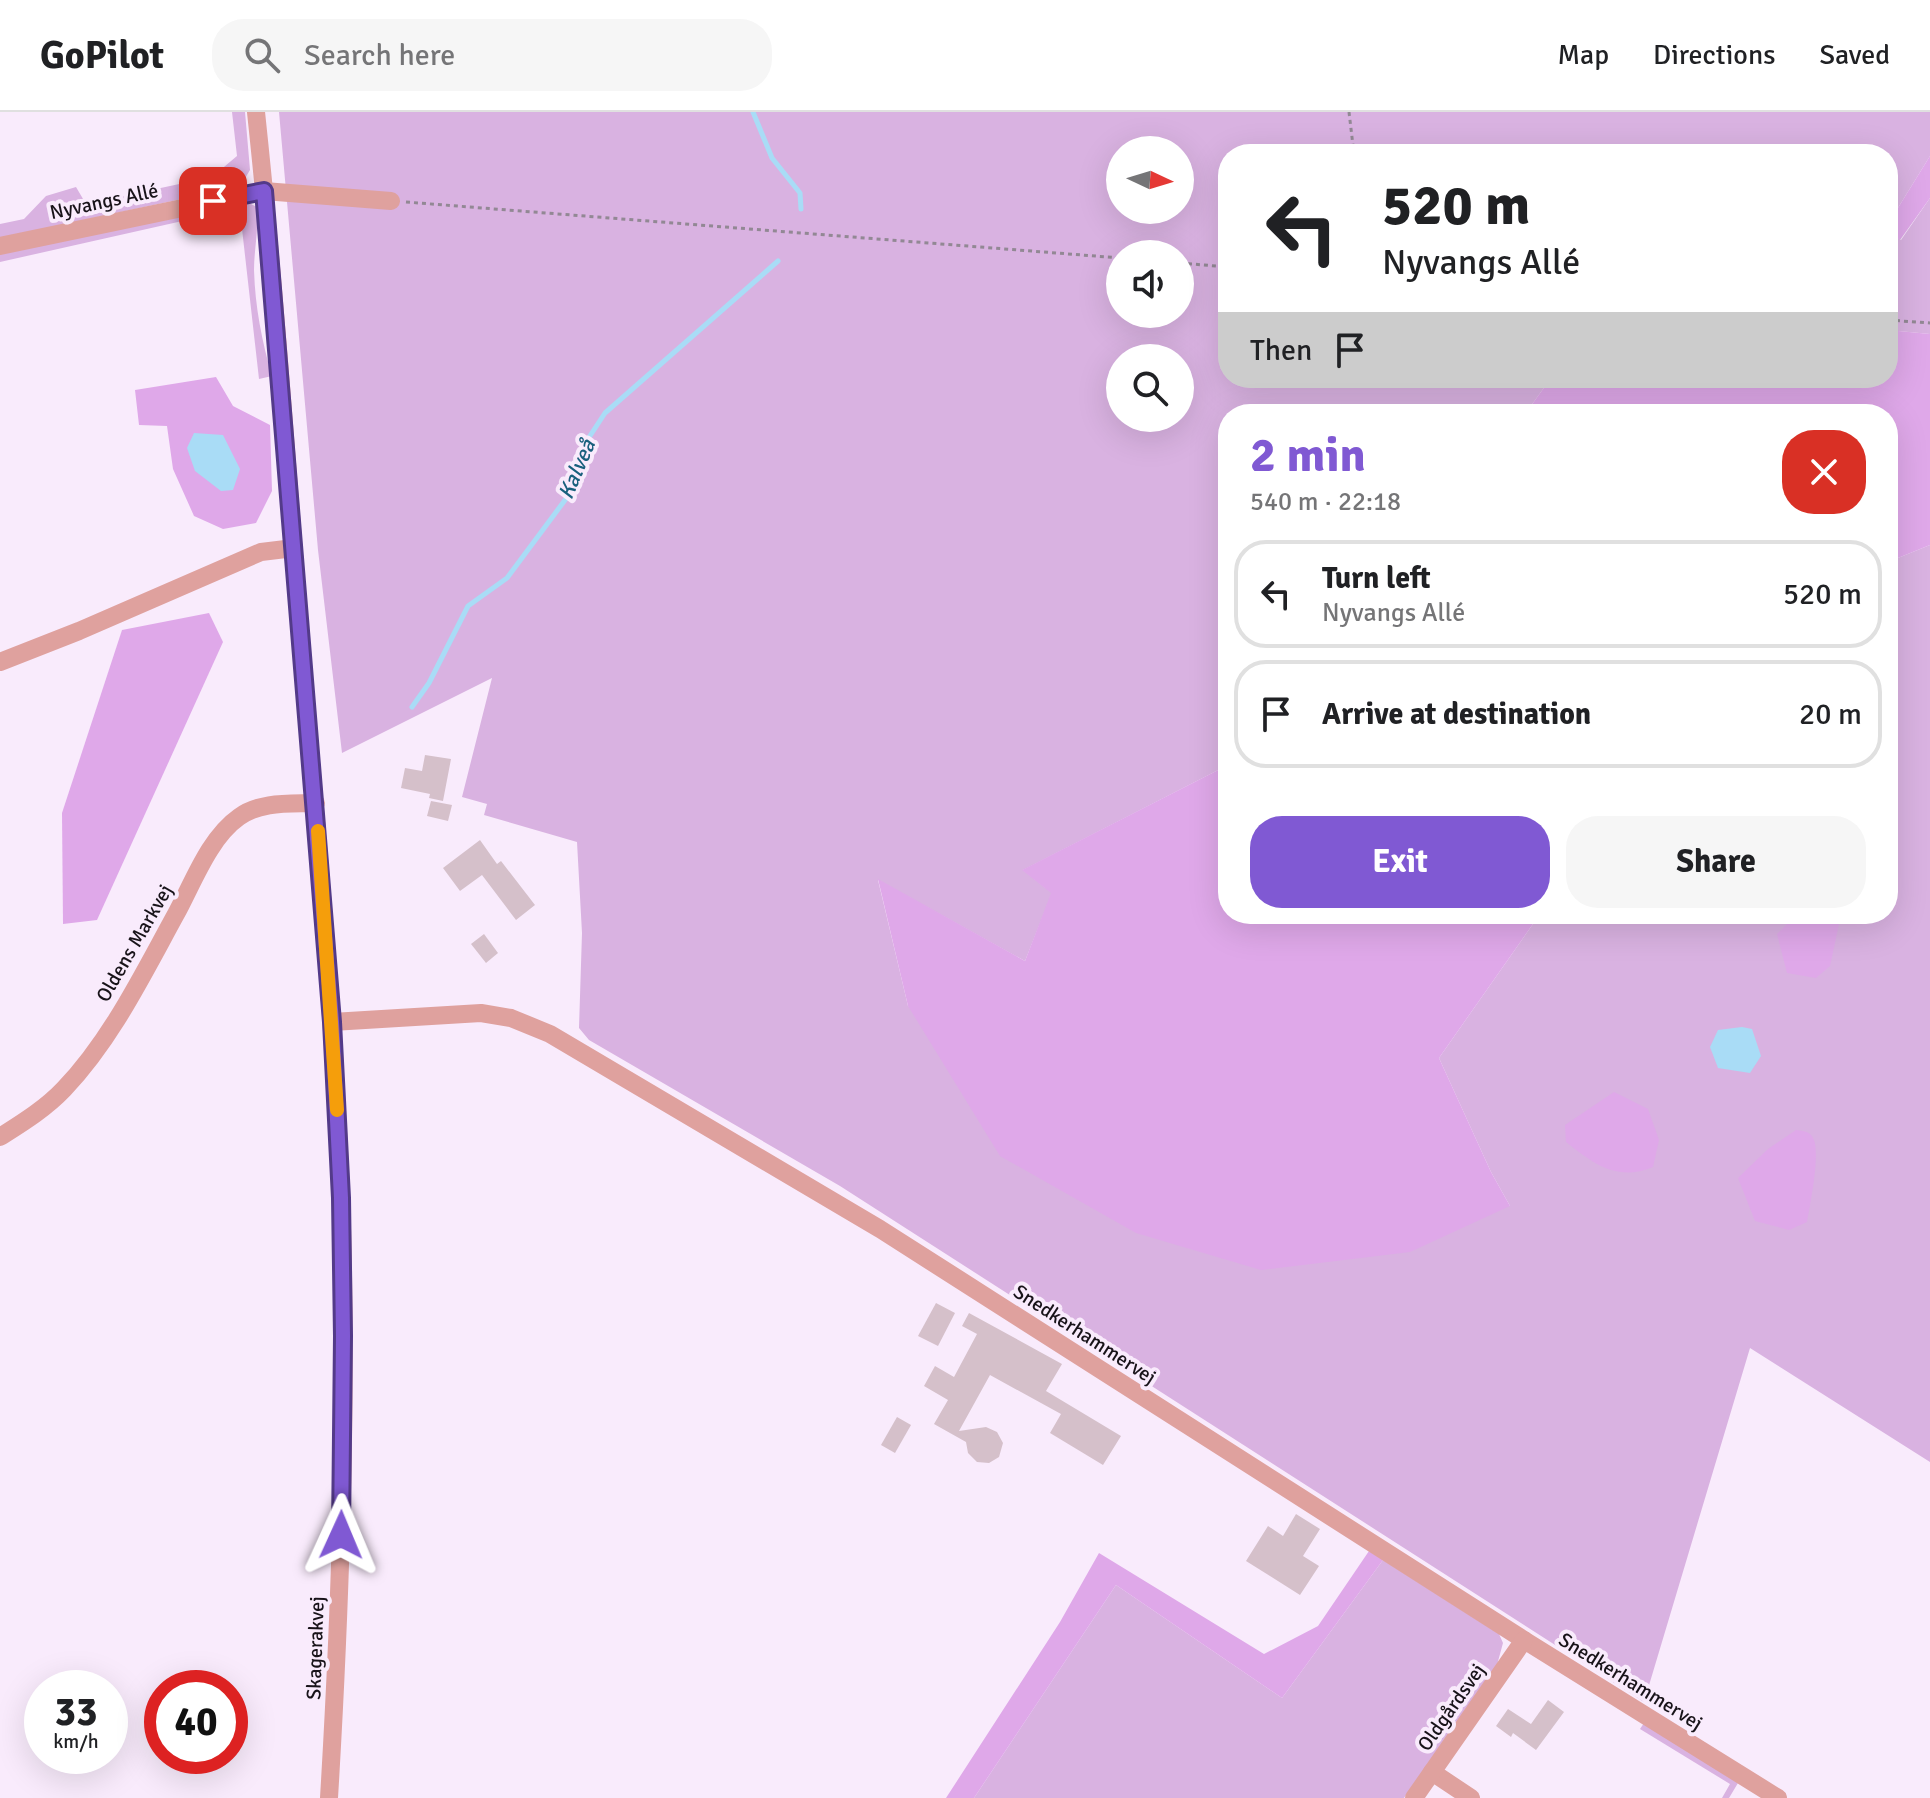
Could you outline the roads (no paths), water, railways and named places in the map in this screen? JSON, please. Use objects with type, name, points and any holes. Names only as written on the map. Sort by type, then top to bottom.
[{"type":"street","name":"Skagerakvej","points":[[256,112],[316,803],[341,1198],[343,1336],[338,1657],[329,1798]]},
{"type":"street","name":"Nyvangs Allé","points":[[0,246],[264,191],[391,201]]},
{"type":"street","points":[[0,662],[261,552],[294,548]]},
{"type":"street","name":"Oldens Markvej","points":[[0,1137],[63,1090],[82,1067],[140,980],[217,840],[236,819],[252,809],[269,805],[316,803]]},
{"type":"street","name":"Snedkerhammervej","points":[[332,1022],[481,1013],[511,1018],[550,1034],[880,1229],[1524,1640],[1778,1798]]},
{"type":"street","name":"Oldgårdsvej","points":[[1414,1798],[1524,1640]]},
{"type":"street","points":[[1432,1772],[1471,1798]]},
{"type":"water","points":[[194,433],[223,435],[240,469],[233,490],[221,491],[195,471],[187,448]]},
{"type":"water","points":[[1752,1029],[1761,1056],[1750,1073],[1718,1068],[1710,1047],[1718,1030]]},
{"type":"waterway","name":"Kalveå","points":[[753,112],[772,158],[800,193],[801,209]]},
{"type":"waterway","name":"Kalveå","points":[[412,707],[429,683],[468,606],[507,578],[571,492],[582,448],[605,413],[778,261]]}]
